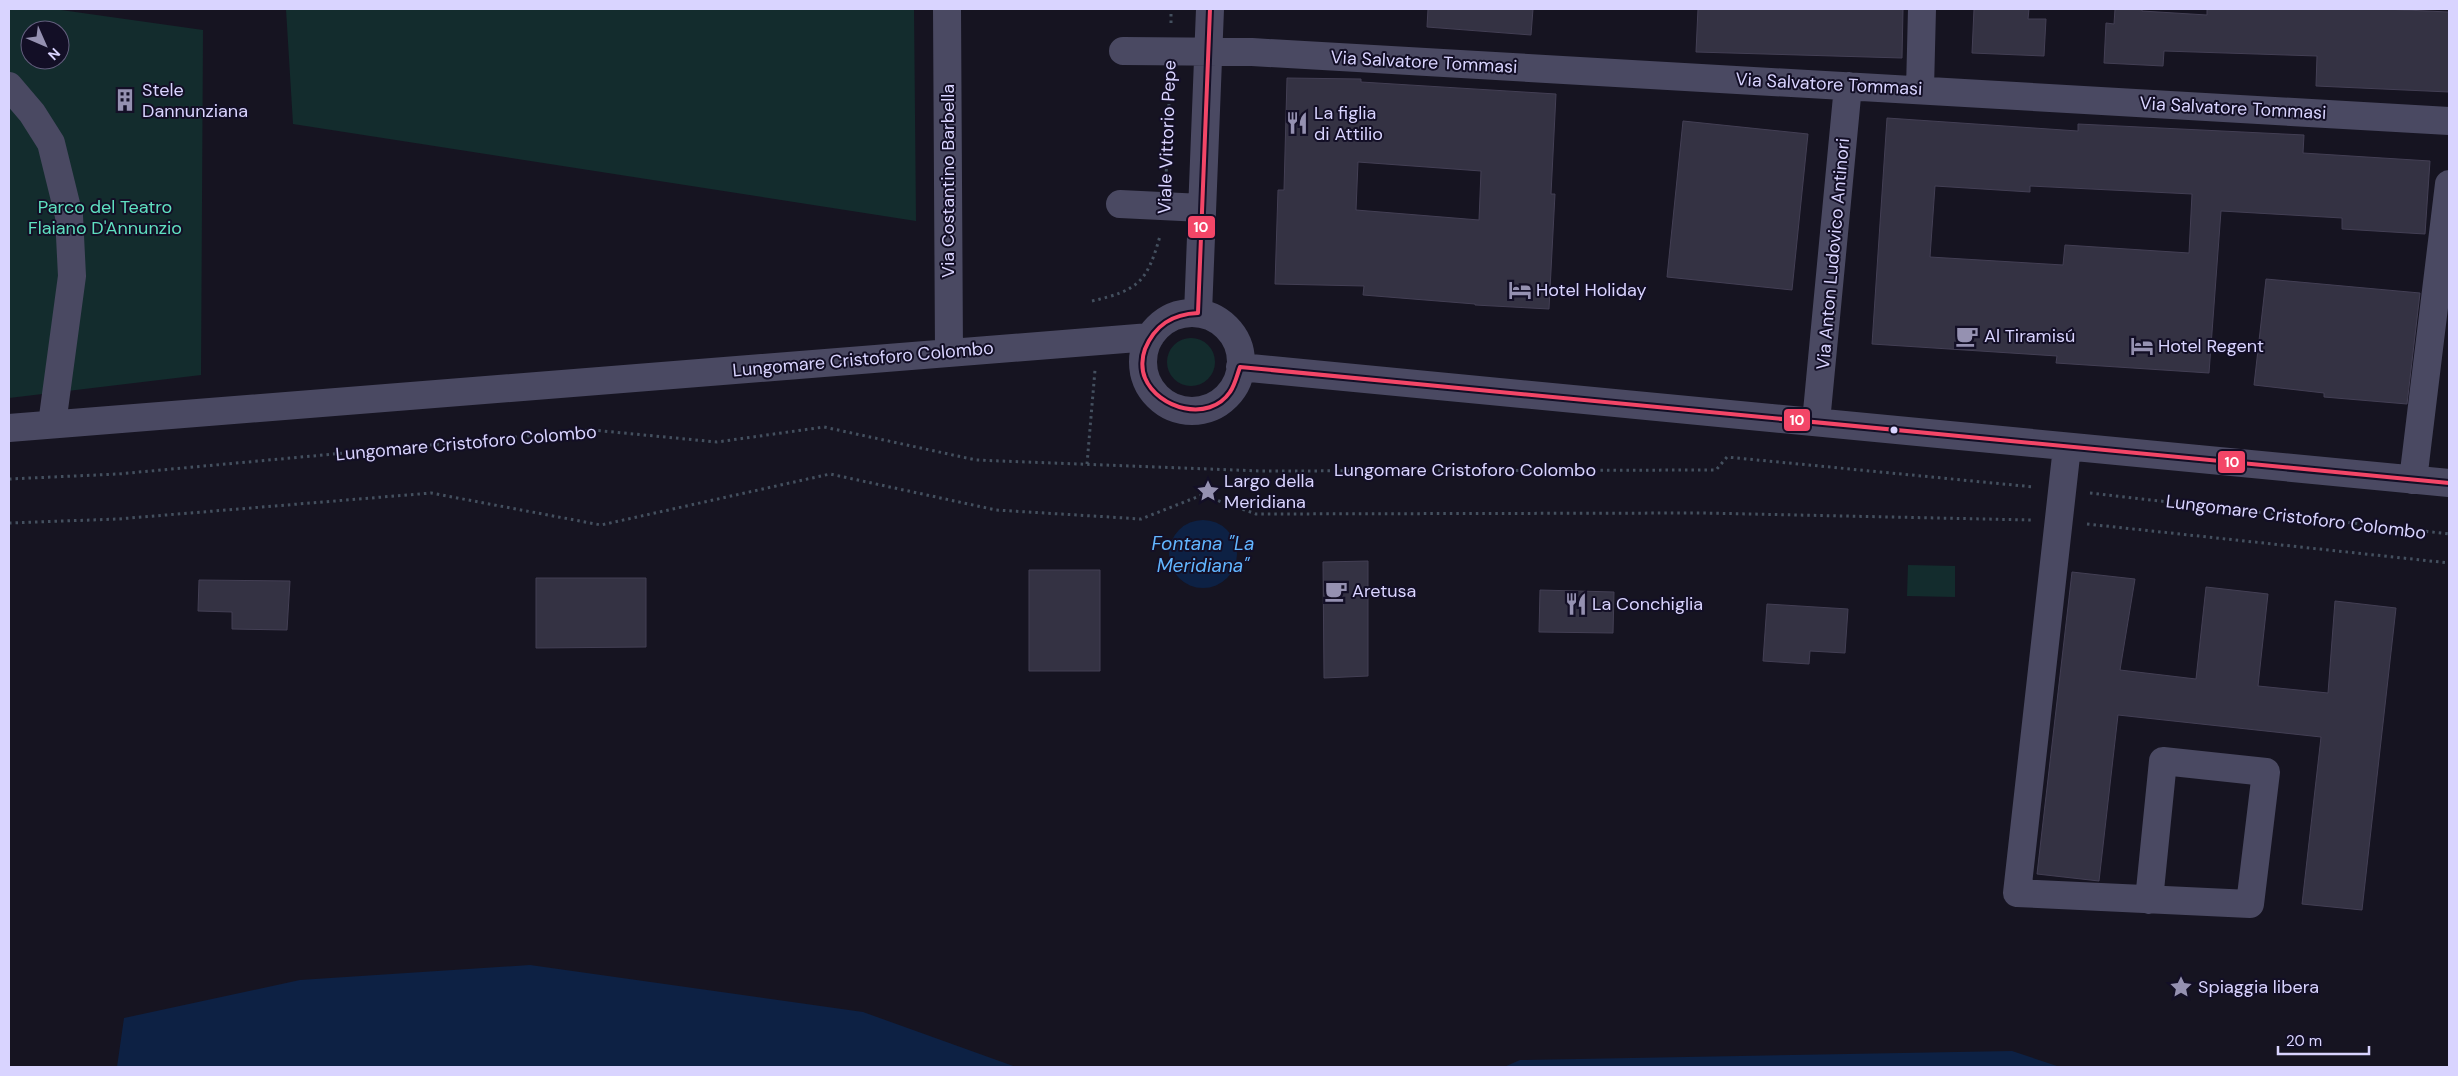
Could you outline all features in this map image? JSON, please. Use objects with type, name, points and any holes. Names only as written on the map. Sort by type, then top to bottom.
[{"type":"street","name":"Via Costantino Barbella","points":[[948,9],[948,353]]},
{"type":"street","points":[[1198,314],[1210,9]]},
{"type":"street","points":[[1920,89],[1922,9]]},
{"type":"street","name":"Via Salvatore Tommasi","points":[[1123,51],[1208,51],[1920,89],[2449,121]]},
{"type":"street","points":[[9,86],[32,113],[51,143],[69,216],[72,276],[52,424]]},
{"type":"street","name":"Via Anton Ludovico Antinori","points":[[1816,422],[1848,86]]},
{"type":"street","points":[[2412,480],[2449,184]]},
{"type":"street","points":[[1120,204],[1202,208]]},
{"type":"street","points":[[1198,314],[1212,318],[1230,331],[1237,345],[1240,367],[1231,390],[1212,406],[1196,410],[1172,407],[1152,392],[1145,376],[1144,352],[1150,337],[1157,328],[1175,316],[1198,314]]},
{"type":"street","name":"Lungomare Cristoforo Colombo","points":[[9,428],[1150,337]]},
{"type":"street","points":[[1240,367],[2449,484]]},
{"type":"street","points":[[2067,447],[2017,893],[2149,900],[2250,904],[2266,772],[2164,761],[2149,900]]},
{"type":"path","name":"Viale Vittorio Pepe","points":[[1092,301],[1129,290],[1144,278],[1152,265],[1164,221],[1171,9]]},
{"type":"path","points":[[1087,464],[1096,366]]},
{"type":"path","name":"Lungomare Cristoforo Colombo","points":[[9,479],[118,474],[593,430],[718,442],[824,427],[976,460],[1260,471],[1716,470],[1727,457],[2062,490],[2449,534]]},
{"type":"path","points":[[9,523],[118,519],[431,494],[601,525],[830,474],[996,510],[1141,519],[1202,495],[1256,514],[1703,513],[2058,521],[2449,563]]},
{"type":"green space","name":"Parco del Teatro Flaiano D'Annunzio","points":[[9,9],[54,9],[203,30],[201,375],[9,398]]},
{"type":"green space","points":[[286,9],[914,9],[916,221],[293,124]]},
{"type":"green space","points":[[1186,338],[1196,338],[1208,345],[1215,357],[1215,367],[1208,379],[1196,386],[1186,386],[1178,382],[1171,375],[1167,367],[1167,357],[1171,349],[1178,342]]},
{"type":"green space","points":[[1908,565],[1955,566],[1955,597],[1907,596]]},
{"type":"water","name":"Fontana \"La Meridiana\"","points":[[1203,520],[1216,523],[1227,530],[1234,541],[1237,554],[1234,567],[1227,578],[1216,585],[1203,588],[1190,585],[1179,578],[1172,567],[1169,554],[1172,541],[1179,530],[1190,523]]},
{"type":"water","points":[[530,965],[863,1012],[1016,1067],[117,1067],[124,1018],[300,980]]},
{"type":"water","points":[[2012,1051],[2060,1067],[1504,1067],[1520,1060]]},
{"type":"building","points":[[1428,9],[1533,9],[1531,35],[1427,27]]},
{"type":"building","points":[[1698,9],[1903,9],[1902,58],[1696,52]]},
{"type":"building","points":[[1974,9],[2029,9],[2028,19],[2046,19],[2044,56],[1972,53]]},
{"type":"building","points":[[2115,9],[2142,9],[2142,11],[2207,15],[2207,9],[2383,9],[2449,12],[2449,92],[2316,86],[2317,56],[2164,51],[2163,66],[2104,63],[2106,23],[2114,24]]},
{"type":"building","points":[[1287,78],[1361,79],[1361,82],[1556,94],[1551,194],[1555,194],[1549,309],[1475,305],[1363,295],[1364,286],[1275,284],[1278,190],[1284,190]],"holes":[[[1358,162],[1481,171],[1479,220],[1356,210]]]},
{"type":"building","points":[[1887,118],[2078,131],[2078,124],[2304,135],[2303,153],[2430,161],[2425,234],[2342,229],[2342,218],[2221,211],[2209,373],[2056,363],[2057,356],[1872,344]],"holes":[[[1935,186],[2030,192],[2030,186],[2192,194],[2189,253],[2065,245],[2063,265],[1930,257]]]},
{"type":"building","points":[[1683,121],[1808,134],[1792,290],[1667,277]]},
{"type":"building","points":[[2266,279],[2420,293],[2407,404],[2324,397],[2324,393],[2254,385]]},
{"type":"building","points":[[1368,561],[1368,676],[1324,678],[1323,562]]},
{"type":"building","points":[[1029,570],[1100,570],[1100,671],[1029,671]]},
{"type":"building","points":[[2072,572],[2135,579],[2120,670],[2196,679],[2206,587],[2268,594],[2258,686],[2328,693],[2335,601],[2396,608],[2362,910],[2302,904],[2321,737],[2118,715],[2099,881],[2037,874]]},
{"type":"building","points":[[536,578],[646,578],[646,647],[536,648]]},
{"type":"building","points":[[199,580],[290,581],[287,630],[232,629],[232,612],[198,611]]},
{"type":"building","points":[[1540,590],[1614,592],[1613,633],[1539,632]]},
{"type":"building","points":[[1767,604],[1848,609],[1845,653],[1810,651],[1809,664],[1763,661]]},
{"type":"transit line","name":"10","points":[[1210,9],[1198,313],[1180,316],[1159,327],[1145,349],[1142,367],[1145,378],[1152,389],[1161,398],[1172,404],[1184,408],[1197,409],[1210,407],[1221,402],[1232,389],[1240,367],[2449,483]]},
{"type":"place","name":"Stele Dannunziana","points":[[125,100]]},
{"type":"place","name":"La figlia di Attilio","points":[[1297,123]]},
{"type":"place","name":"Hotel Holiday","points":[[1520,290]]},
{"type":"place","name":"Al Tiramisú","points":[[1967,336]]},
{"type":"place","name":"Hotel Regent","points":[[2142,346]]},
{"type":"place","name":"Largo della Meridiana","points":[[1208,491]]},
{"type":"place","name":"Aretusa","points":[[1336,591]]},
{"type":"place","name":"La Conchiglia","points":[[1576,604]]},
{"type":"place","name":"Spiaggia libera","points":[[2181,987]]}]
